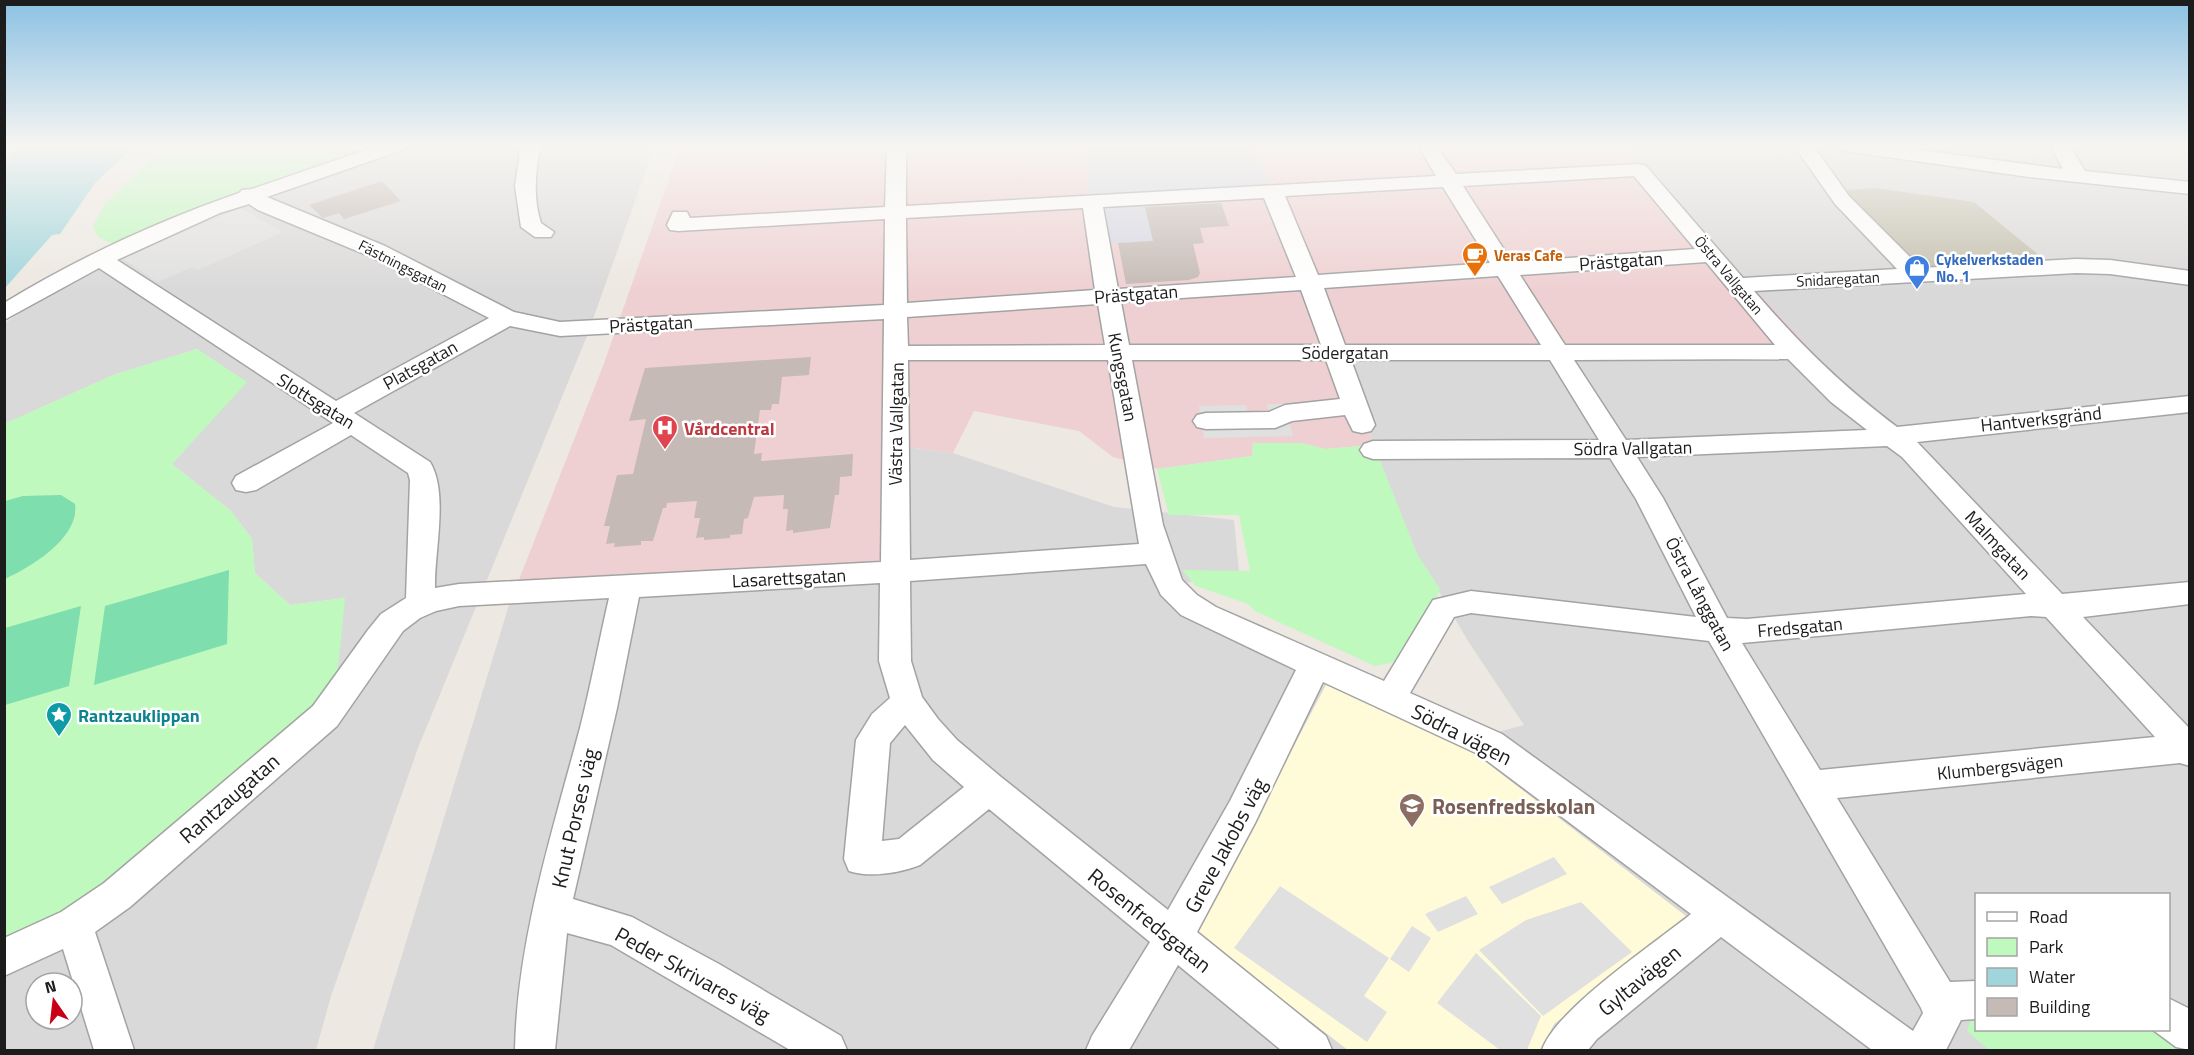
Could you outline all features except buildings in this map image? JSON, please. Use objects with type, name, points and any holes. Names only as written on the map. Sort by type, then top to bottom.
[{"type":"street","points":[[4,313],[48,284],[248,194]]},
{"type":"street","name":"Fästningsgatan","points":[[249,194],[270,209],[377,251],[507,318],[560,329]]},
{"type":"street","points":[[526,194],[532,227],[543,232]]},
{"type":"street","name":"Västra Vallgatan","points":[[897,194],[897,353],[894,428],[895,661],[907,702]]},
{"type":"street","points":[[680,216],[678,225],[1214,194]]},
{"type":"street","points":[[1206,422],[1275,420],[1285,413],[1358,416],[1310,282],[1273,194]]},
{"type":"street","name":"Östra Långgatan","points":[[1456,194],[1649,498],[1718,630],[1813,786],[1958,1001],[1943,1015],[1925,1050]]},
{"type":"street","name":"Östra Vallgatan","points":[[1660,194],[1794,352]]},
{"type":"street","points":[[1838,194],[1915,275]]},
{"type":"street","name":"Kungsgatan","points":[[1092,201],[1107,296],[1157,553]]},
{"type":"street","name":"Prästgatan","points":[[560,329],[896,311],[1711,255]]},
{"type":"street","points":[[4,332],[56,300],[100,259]]},
{"type":"street","name":"Slottsgatan","points":[[100,259],[416,463],[423,474],[423,517],[418,575],[421,602]]},
{"type":"street","name":"Snidaregatan","points":[[1738,285],[2076,266],[2133,270],[2190,278]]},
{"type":"street","name":"Platsgatan","points":[[246,483],[343,418],[507,318]]},
{"type":"street","name":"Södergatan","points":[[897,353],[1794,352]]},
{"type":"street","name":"Malmgatan","points":[[1794,352],[1840,396],[1911,451],[2188,750]]},
{"type":"street","name":"Hantverksgränd","points":[[1892,435],[2190,404]]},
{"type":"street","name":"Södra Vallgatan","points":[[1373,450],[1616,449],[1784,443],[1892,435]]},
{"type":"street","name":"Lasarettsgatan","points":[[421,602],[459,595],[896,571],[1157,553]]},
{"type":"street","name":"Södra vägen","points":[[1157,553],[1164,574],[1176,595],[1190,607],[1490,744],[1905,1050]]},
{"type":"street","name":"Knut Porses väg","points":[[535,1050],[541,975],[552,911],[598,722],[626,587]]},
{"type":"street","name":"Fredsgatan","points":[[1390,699],[1444,608],[1454,604],[1471,602],[1747,632],[2031,605],[2078,606],[2190,593]]},
{"type":"street","name":"Rantzaugatan","points":[[4,958],[74,925],[117,895],[325,716],[354,680],[380,635],[403,612],[421,602]]},
{"type":"street","name":"Greve Jakobs väg","points":[[1106,1050],[1173,940],[1244,812],[1315,664]]},
{"type":"street","points":[[907,702],[884,724],[873,740],[862,859],[907,854],[989,788]]},
{"type":"street","name":"Rosenfredsgatan","points":[[907,702],[945,750],[989,788],[1173,940],[1312,1050]]},
{"type":"street","name":"Klumbergsvägen","points":[[1813,786],[2188,750]]},
{"type":"street","name":"Peder Skrivares väg","points":[[552,911],[619,930],[705,977],[827,1050]]},
{"type":"street","name":"Gyltavägen","points":[[1562,1050],[1583,1025],[1721,914]]},
{"type":"street","points":[[74,925],[114,1050]]},
{"type":"street","points":[[2170,1019],[2190,1034]]},
{"type":"shaded area","points":[[233,194],[637,194],[587,336],[418,748],[331,996],[316,1050],[5,1050],[5,938],[97,895],[344,598],[290,605],[255,573],[252,539],[231,511],[172,464],[246,382],[197,349],[113,375],[5,424],[4,324],[61,283],[124,255],[113,244]]},
{"type":"shaded area","points":[[664,194],[1669,194],[1814,353],[1771,358],[1344,357],[1374,445],[1325,449],[1301,443],[1253,443],[1252,456],[1157,469],[1113,457],[1079,431],[974,411],[953,453],[900,446],[901,580],[509,605],[603,366]]},
{"type":"shaded area","points":[[1090,194],[1234,194],[1144,202],[1151,230],[1190,239],[1099,244]]},
{"type":"shaded area","points":[[1669,194],[2189,194],[2189,1050],[1541,1050],[1554,1024],[1687,917],[1460,742],[1524,725],[1468,641],[1417,554],[1382,468],[1344,356],[1813,353]]},
{"type":"shaded area","points":[[1848,194],[1919,194],[1974,202],[2046,261],[1920,269],[1863,219]]},
{"type":"shaded area","points":[[240,208],[283,232],[198,270],[192,267],[157,282],[122,258]]},
{"type":"shaded area","points":[[1267,404],[1285,404],[1293,436],[1204,438],[1199,406],[1246,405],[1250,424],[1271,423]]},
{"type":"shaded area","points":[[899,446],[953,453],[1114,507],[1234,520],[1239,572],[1155,589],[1178,611],[1326,685],[1196,933],[1348,1050],[373,1050],[509,605],[901,580]]},
{"type":"shaded area","name":"Rosenfredsskolan","points":[[1326,685],[1460,742],[1687,917],[1554,1024],[1541,1050],[1348,1050],[1196,933]]},
{"type":"shaded area","points":[[1554,857],[1567,874],[1502,904],[1489,887]]},
{"type":"shaded area","points":[[1280,886],[1389,958],[1364,996],[1387,1012],[1367,1042],[1234,948]]},
{"type":"shaded area","points":[[1466,896],[1478,914],[1438,932],[1425,914]]},
{"type":"shaded area","points":[[1581,902],[1632,952],[1543,1016],[1479,950],[1526,920]]},
{"type":"shaded area","points":[[1412,926],[1431,938],[1409,972],[1390,959]]},
{"type":"shaded area","points":[[1476,953],[1541,1016],[1527,1050],[1500,1050],[1437,1003]]},
{"type":"green space","points":[[115,194],[233,194],[113,244],[98,237],[93,226],[104,205]]},
{"type":"green space","points":[[197,349],[247,382],[172,464],[231,511],[252,539],[255,573],[290,605],[345,598],[336,687],[97,895],[5,938],[4,424],[113,375]]},
{"type":"green space","points":[[1253,443],[1301,443],[1325,449],[1374,445],[1417,554],[1440,589],[1430,614],[1402,655],[1391,663],[1375,666],[1255,611],[1248,604],[1196,586],[1182,570],[1250,571],[1239,515],[1169,515],[1157,469],[1252,456]]},
{"type":"green space","points":[[61,495],[75,504],[70,528],[62,540],[40,559],[5,579],[5,501],[23,496]]},
{"type":"green space","points":[[229,570],[227,644],[94,685],[105,606]]},
{"type":"green space","points":[[81,606],[69,686],[5,705],[5,628]]},
{"type":"green space","points":[[1975,1016],[1975,1031],[2166,1031],[2189,1050],[1989,1050],[1967,1031],[1972,1017]]},
{"type":"water","points":[[5,194],[87,194],[60,234],[52,235],[5,288]]},
{"type":"place","name":"Veras Cafe","points":[[1475,278]]},
{"type":"place","name":"Cykelverkstaden No. 1","points":[[1917,291]]},
{"type":"place","name":"Vårdcentral","points":[[665,451]]},
{"type":"place","name":"Rantzauklippan","points":[[59,738]]},
{"type":"place","name":"Rosenfredsskolan","points":[[1412,829]]}]
